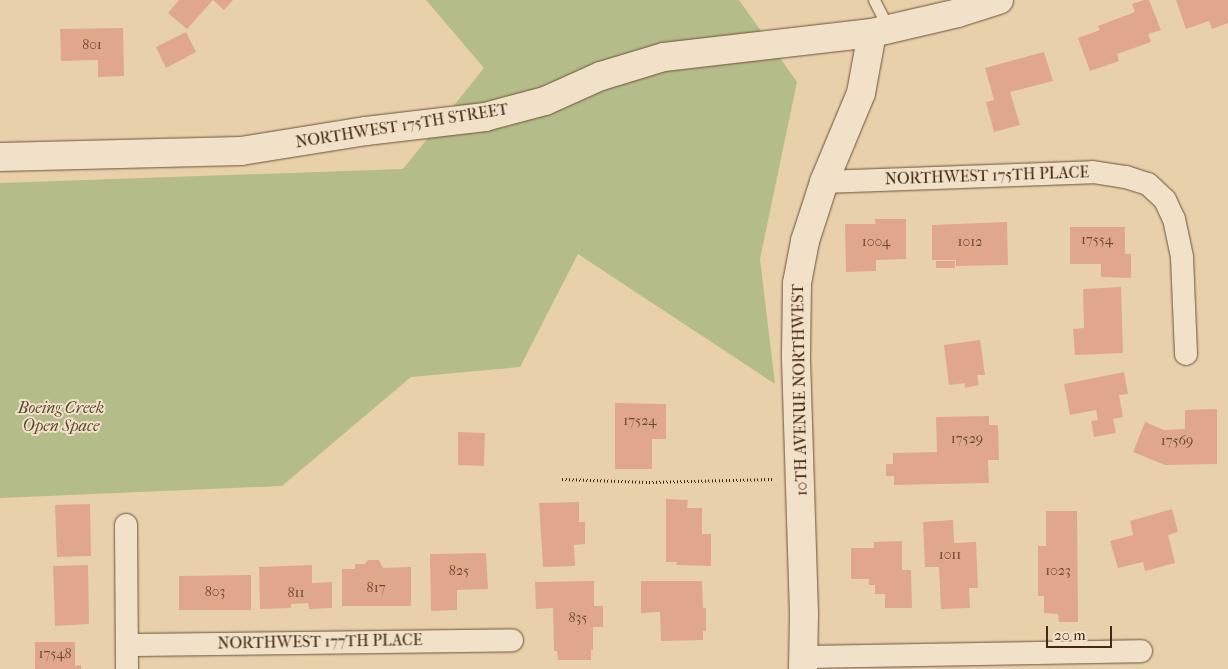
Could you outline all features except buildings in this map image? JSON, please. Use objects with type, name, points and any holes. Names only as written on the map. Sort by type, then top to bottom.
[{"type":"street","name":"NORTHWEST 175TH STREET","points":[[0,157],[241,151],[366,132],[485,117],[545,101],[601,76],[664,57],[881,31],[958,13],[999,0]]},
{"type":"street","name":"10TH AVENUE NORTHWEST","points":[[803,663],[796,355],[797,283],[805,241],[824,182],[861,93],[881,31]]},
{"type":"street","name":"NORTHWEST 175TH PLACE","points":[[824,182],[1093,172],[1126,177],[1148,184],[1165,200],[1174,219],[1182,258],[1186,354]]},
{"type":"street","points":[[126,525],[127,669]]},
{"type":"street","name":"NORTHWEST 177TH PLACE","points":[[127,645],[512,640]]},
{"type":"street","points":[[803,663],[1141,651]]},
{"type":"lane","points":[[874,0],[881,31]]},
{"type":"path","points":[[562,479],[649,482],[800,479]]},
{"type":"green space","name":"Boeing Creek Open Space","points":[[426,0],[739,0],[797,82],[760,259],[775,384],[578,254],[520,367],[411,377],[282,486],[0,498],[0,183],[403,169],[484,68]]}]
